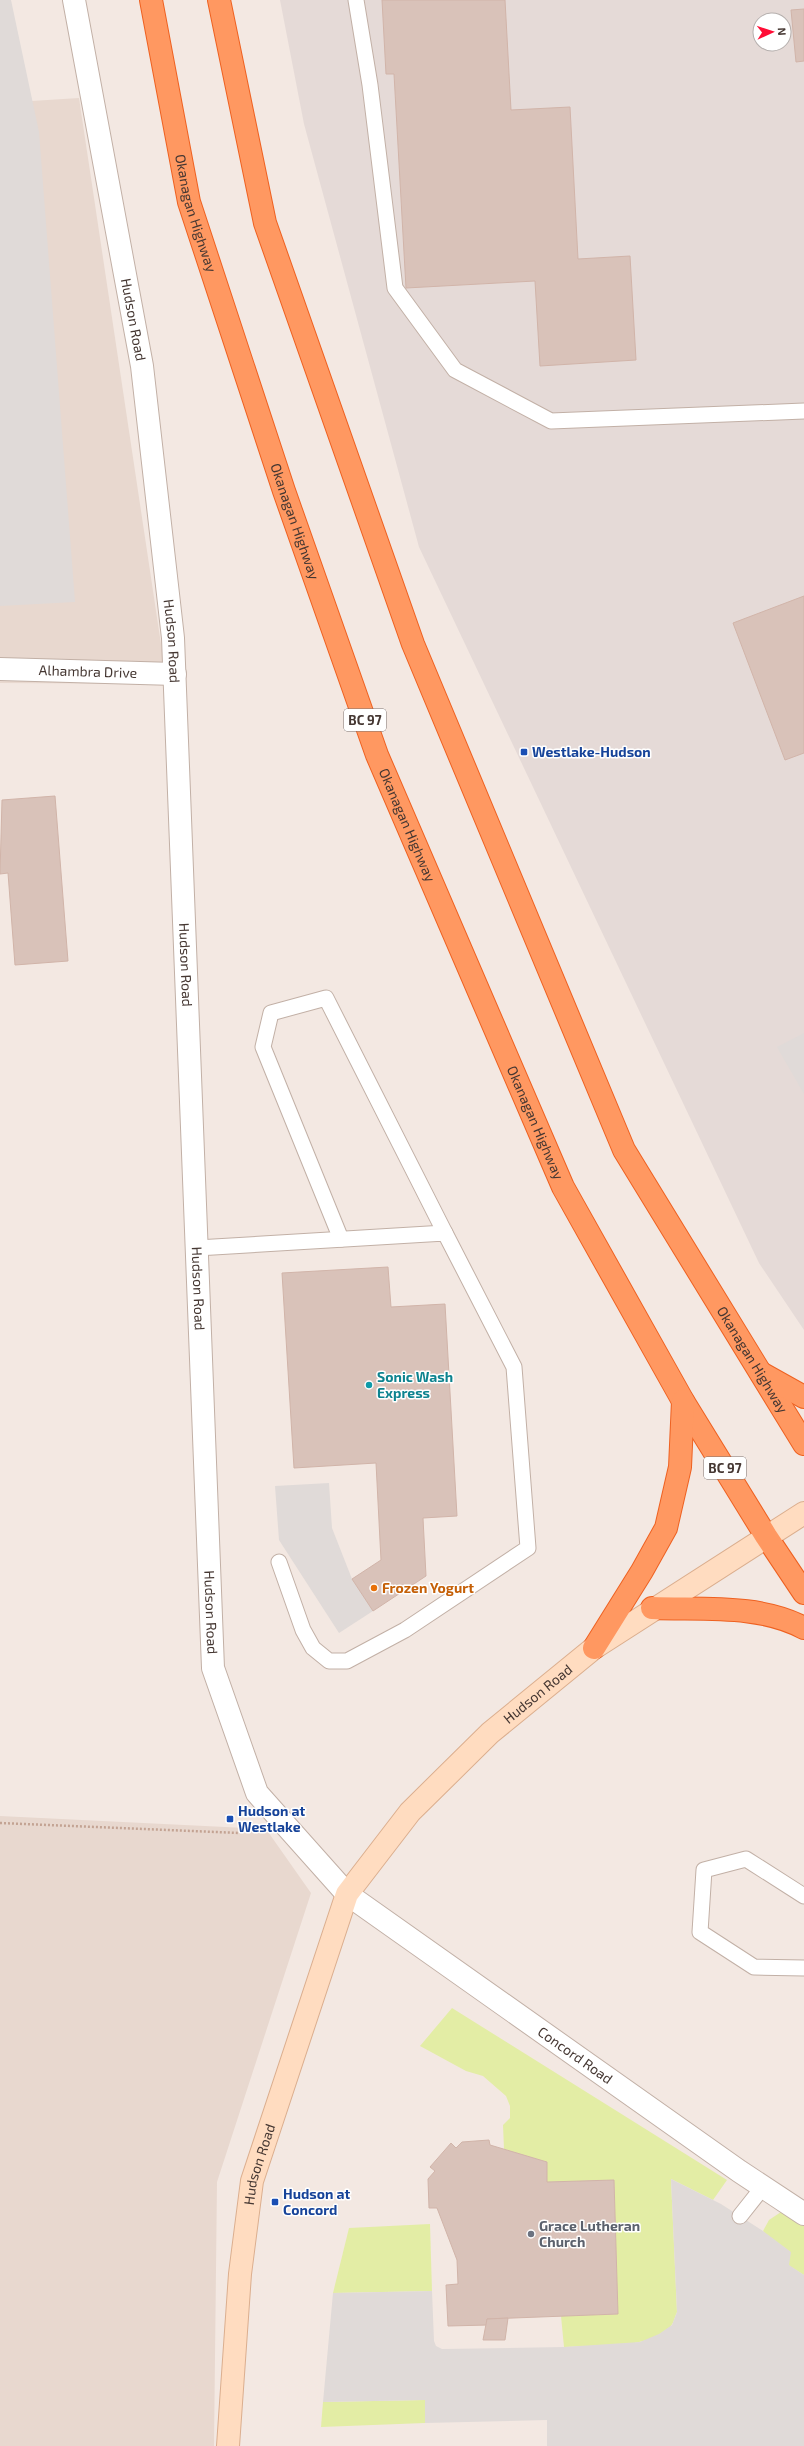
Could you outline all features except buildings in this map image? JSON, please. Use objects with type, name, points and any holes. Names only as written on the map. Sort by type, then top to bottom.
[{"type":"highway","name":"Okanagan Highway","points":[[151,0],[189,202],[284,491],[377,755],[563,1187],[683,1401],[766,1536],[804,1593]]},
{"type":"highway","name":"Okanagan Highway","points":[[219,0],[265,223],[413,644],[624,1150],[804,1444]]},
{"type":"highway","points":[[760,1372],[804,1396]]},
{"type":"highway","points":[[594,1648],[642,1571],[666,1528],[680,1467],[683,1401]]},
{"type":"highway","points":[[652,1608],[743,1611],[788,1619],[804,1628]]},
{"type":"main road","name":"Hudson Road","points":[[228,2446],[240,2274],[252,2181],[347,1894],[410,1812],[490,1733],[594,1648],[652,1608],[804,1513]]},
{"type":"street","name":"Hudson Road","points":[[74,0],[142,366],[173,638],[213,1668],[257,1793],[347,1894]]},
{"type":"street","name":"Alhambra Drive","points":[[0,669],[175,674]]},
{"type":"street","name":"Concord Road","points":[[347,1894],[763,2187],[804,2214]]},
{"type":"lane","points":[[356,0],[370,85],[395,288],[455,370],[551,421],[804,411]]},
{"type":"lane","points":[[278,1562],[303,1630],[313,1648],[329,1662],[347,1661],[405,1630],[528,1548],[514,1367],[326,998],[271,1013],[263,1047],[341,1239]]},
{"type":"lane","points":[[197,1248],[445,1233]]},
{"type":"lane","points":[[804,1896],[746,1859],[704,1870],[700,1932],[754,1967],[804,1968]]},
{"type":"lane","points":[[740,2216],[763,2187]]},
{"type":"path","points":[[0,1823],[239,1833]]},
{"type":"shaded area","points":[[0,0],[11,0],[39,132],[75,602],[0,606]]},
{"type":"shaded area","points":[[280,0],[804,0],[804,1330],[759,1263],[419,547],[304,124]]},
{"type":"shaded area","points":[[79,98],[167,684],[0,683],[0,103]]},
{"type":"shaded area","points":[[804,1033],[804,1094],[777,1047]]},
{"type":"shaded area","points":[[329,1483],[332,1528],[352,1579],[373,1611],[339,1633],[279,1540],[275,1486]]},
{"type":"shaded area","points":[[0,1816],[266,1829],[311,1893],[217,2182],[214,2446],[0,2446]]},
{"type":"shaded area","points":[[671,2179],[721,2204],[763,2231],[791,2252],[789,2265],[804,2275],[804,2446],[547,2446],[547,2420],[425,2423],[425,2400],[323,2402],[333,2293],[432,2291],[434,2341],[436,2346],[442,2349],[564,2347],[640,2342],[659,2334],[672,2325],[677,2312]]},
{"type":"green space","points":[[452,2008],[727,2180],[713,2200],[671,2179],[677,2312],[671,2326],[660,2334],[648,2340],[620,2345],[564,2347],[561,2316],[618,2314],[614,2180],[547,2182],[547,2162],[504,2149],[503,2125],[510,2118],[510,2106],[506,2096],[483,2076],[466,2071],[420,2046]]},
{"type":"green space","points":[[781,2212],[804,2226],[804,2275],[788,2265],[763,2231],[769,2220]]},
{"type":"green space","points":[[430,2224],[432,2291],[333,2293],[349,2228]]},
{"type":"green space","points":[[425,2400],[425,2423],[321,2427],[323,2402]]},
{"type":"place","name":"Westlake-Hudson","points":[[524,752]]},
{"type":"place","name":"Sonic Wash Express","points":[[369,1385]]},
{"type":"place","name":"Frozen Yogurt","points":[[374,1588]]},
{"type":"place","name":"Hudson at Westlake","points":[[230,1819]]},
{"type":"place","name":"Hudson at Concord","points":[[275,2202]]},
{"type":"place","name":"Grace Lutheran Church","points":[[531,2234]]}]
